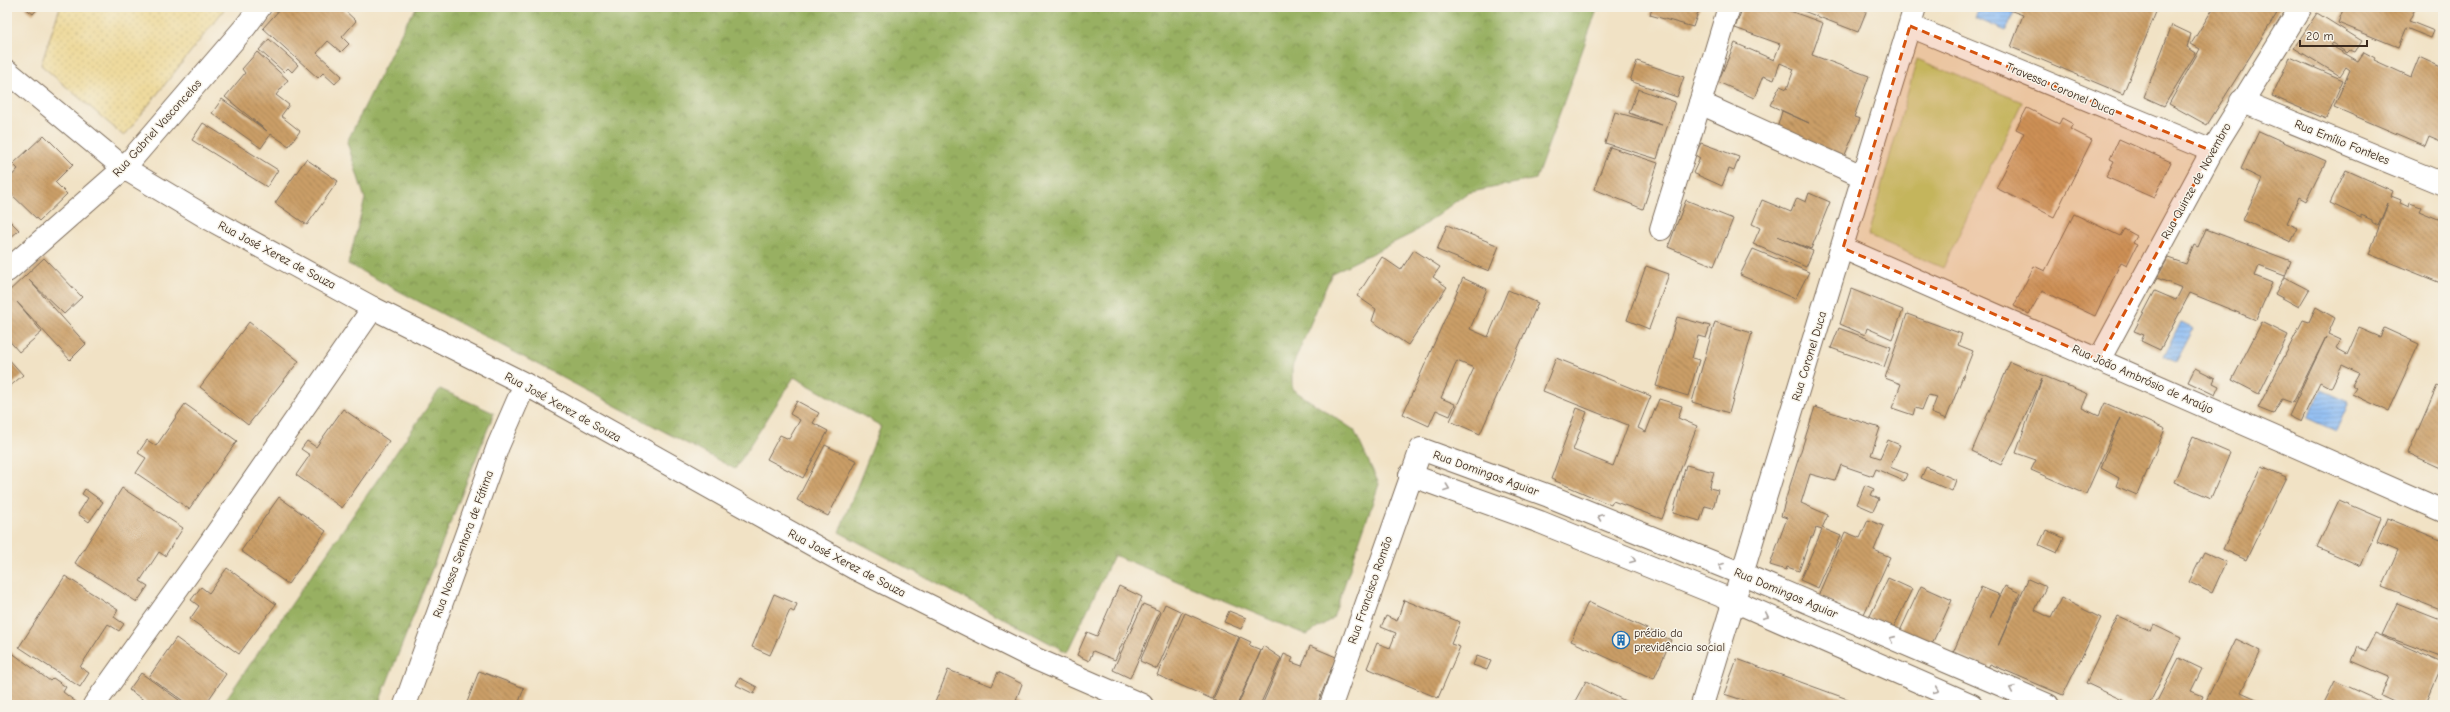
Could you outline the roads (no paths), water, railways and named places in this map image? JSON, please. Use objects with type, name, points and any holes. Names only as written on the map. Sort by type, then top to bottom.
[{"type":"street","name":"Rua Gabriel Vasconcelos","points":[[7,271],[124,168],[246,26],[260,7]]},
{"type":"street","points":[[1661,229],[1729,7]]},
{"type":"street","name":"Rua Quinze de Novembro","points":[[2098,360],[2212,151],[2241,101],[2301,7]]},
{"type":"street","name":"Travessa Coronel Duca","points":[[1913,17],[2212,151]]},
{"type":"street","name":"Rua Coronel Duca","points":[[1702,705],[1843,248],[1862,176],[1913,17]]},
{"type":"street","name":"Rua José Xerez de Souza","points":[[7,71],[124,168],[206,217],[373,308],[525,384],[854,568],[1036,659],[1142,705]]},
{"type":"street","name":"Rua Emílio Fonteles","points":[[2241,101],[2443,184]]},
{"type":"street","points":[[1700,103],[1862,176]]},
{"type":"street","name":"Rua João Ambrósio de Araújo","points":[[1843,248],[2443,511]]},
{"type":"street","points":[[94,705],[209,544],[373,308]]},
{"type":"street","name":"Rua Nossa Senhora de Fátima","points":[[406,705],[498,446],[525,384]]},
{"type":"street","name":"Rua Domingos Aguiar","points":[[1410,475],[1421,449],[1549,496],[1742,574],[1920,652],[2048,705]]},
{"type":"street","points":[[1410,475],[1540,522],[1734,602],[1972,705]]},
{"type":"street","name":"Rua Francisco Romão","points":[[1331,705],[1410,475]]},
{"type":"street","points":[[1540,522],[1549,496]]},
{"type":"street","points":[[1910,679],[1920,652]]},
{"type":"water","points":[[1980,7],[2001,7],[2014,12],[2006,31],[1975,18]]},
{"type":"water","points":[[2181,322],[2194,328],[2176,362],[2164,356]]},
{"type":"water","points":[[2322,390],[2349,402],[2336,431],[2307,418]]},
{"type":"place","name":"prédio da previdência social","points":[[1621,640]]}]
